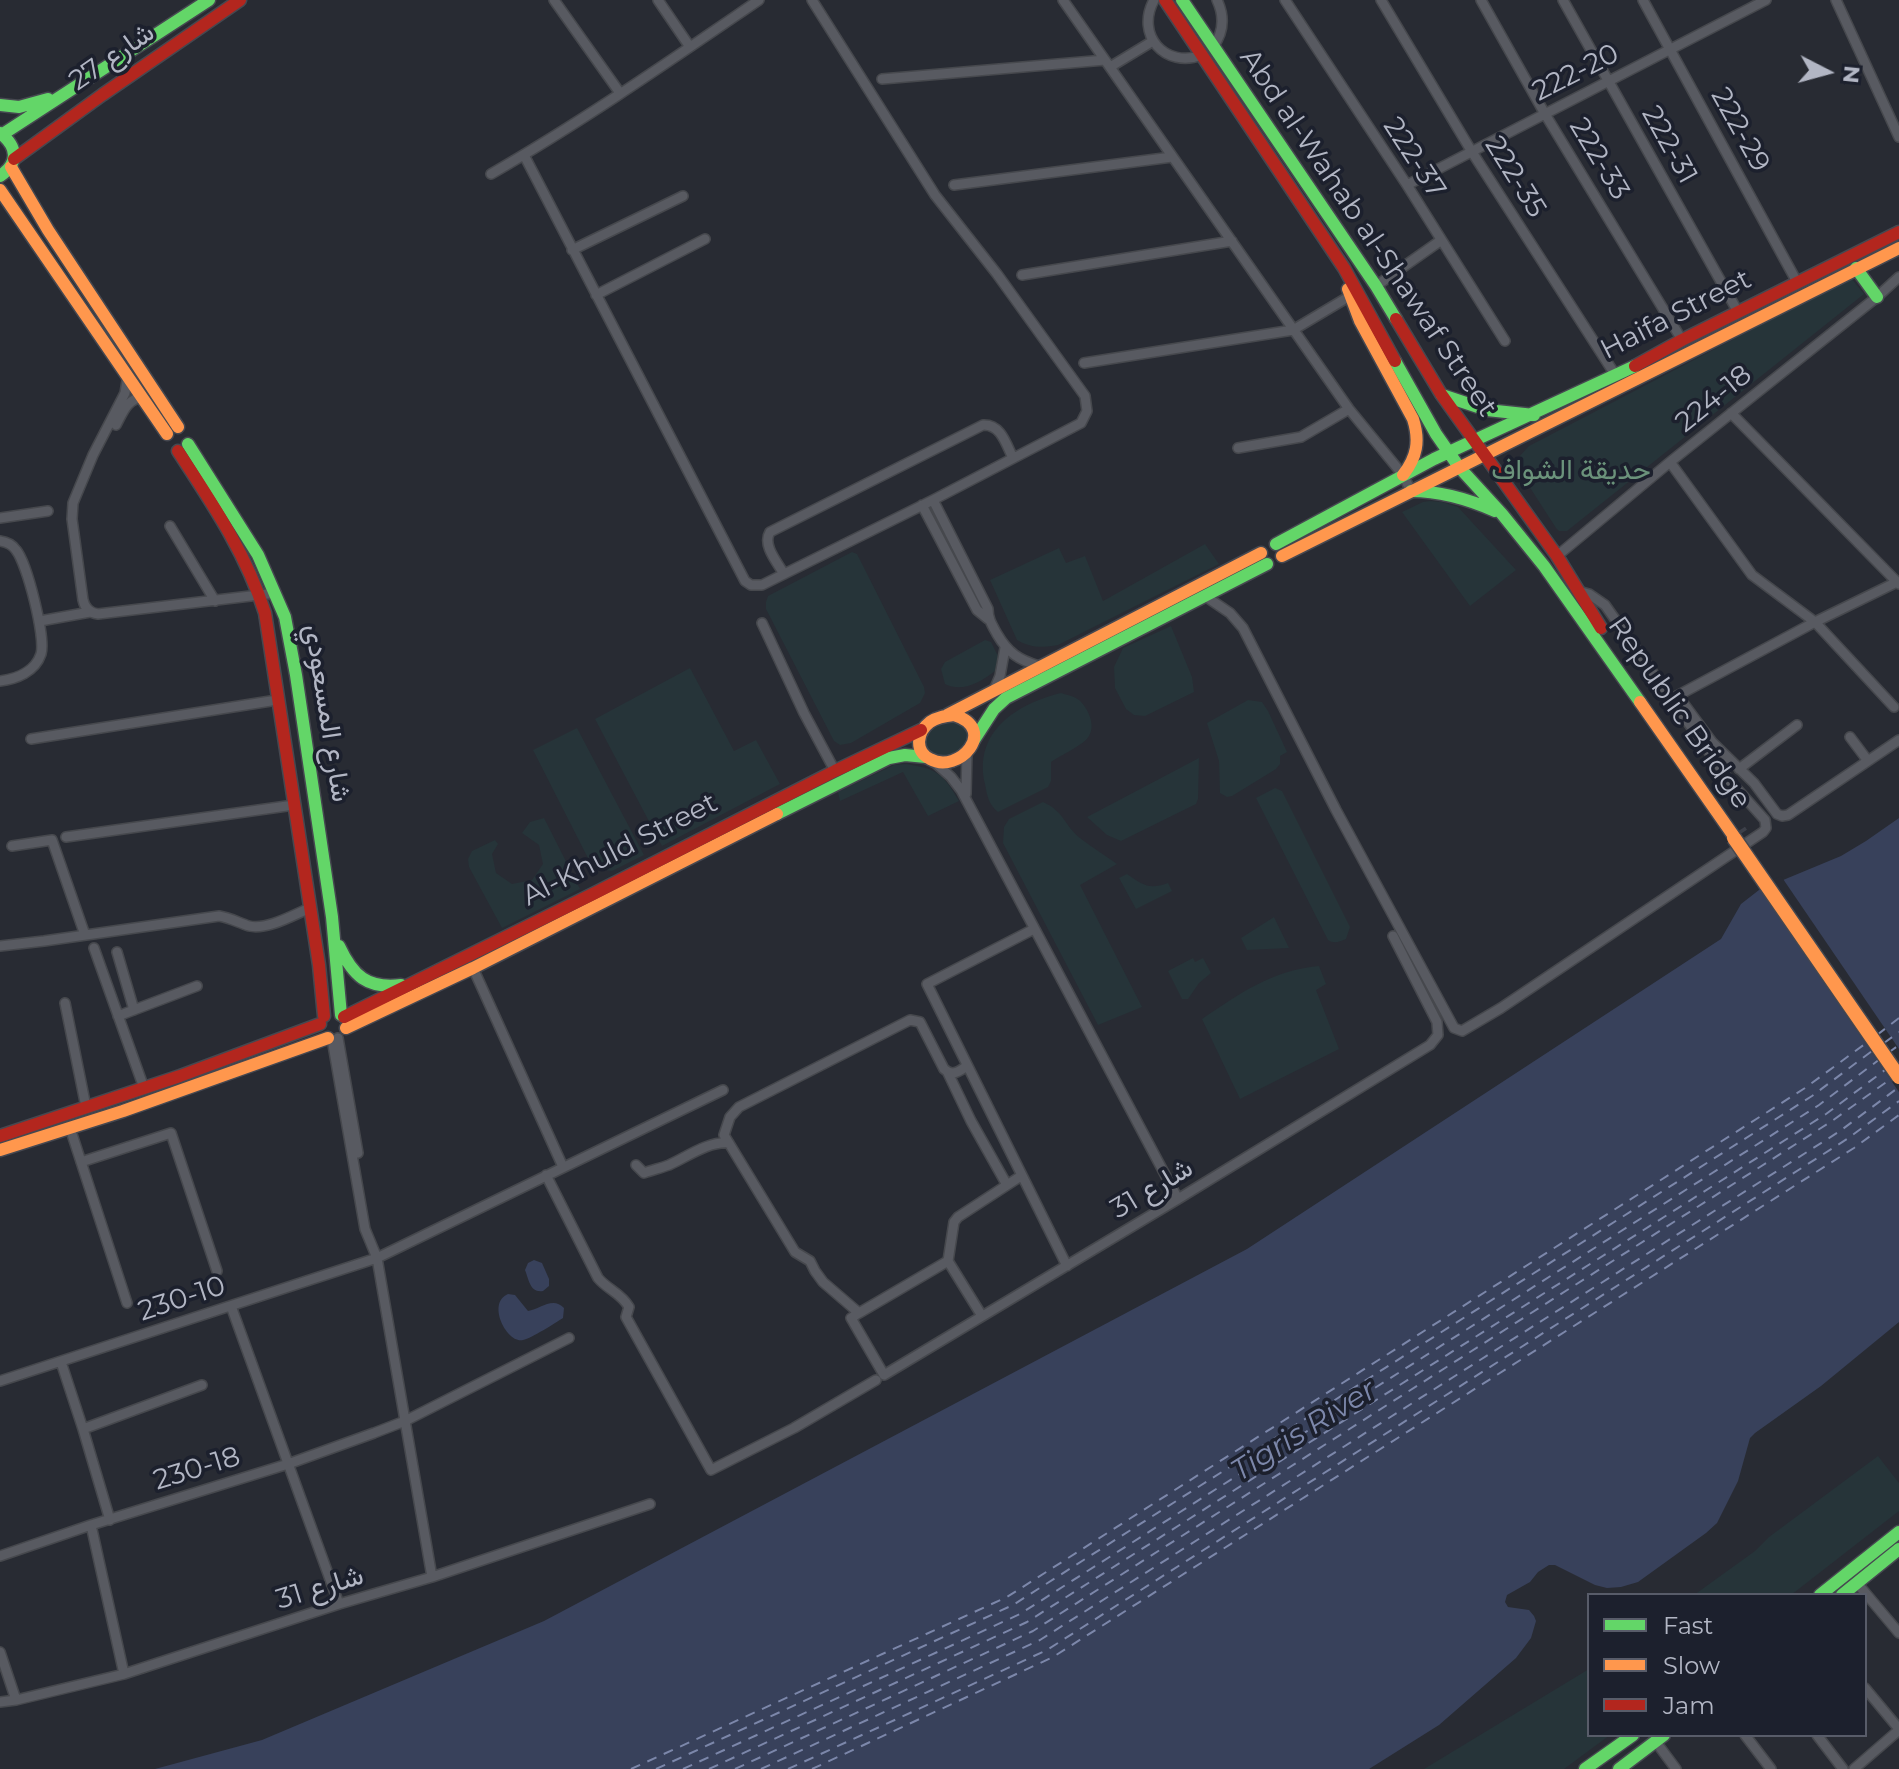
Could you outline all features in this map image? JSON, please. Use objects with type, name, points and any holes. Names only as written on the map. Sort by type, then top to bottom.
[{"type":"main road","name":"شارع 27","points":[[2,134],[209,0]]},
{"type":"main road","name":"شارع 27","points":[[9,167],[102,95],[240,0]]},
{"type":"main road","name":"Abd al-Wahab al-Shawaf Street","points":[[1165,0],[1207,51],[1376,286],[1441,394],[1557,556],[1577,591],[1587,617]]},
{"type":"main road","name":"Abd al-Wahab al-Shawaf Street","points":[[1182,0],[1207,51],[1344,268],[1436,434],[1459,467],[1587,617]]},
{"type":"main road","points":[[0,105],[27,106],[71,92]]},
{"type":"main road","points":[[0,190],[143,397],[172,431],[9,167],[13,145],[2,134]]},
{"type":"main road","name":"Haifa Street","points":[[1475,441],[1616,376],[1899,232]]},
{"type":"main road","name":"Haifa Street","points":[[1484,455],[1899,248]]},
{"type":"main road","points":[[1344,268],[1360,321],[1416,424],[1418,437],[1415,456],[1403,475]]},
{"type":"main road","points":[[1856,268],[1877,297]]},
{"type":"main road","points":[[1441,394],[1489,412],[1534,415]]},
{"type":"main road","points":[[1475,441],[1403,475],[1279,550],[1484,455]]},
{"type":"main road","name":"شارع المسعودي","points":[[183,447],[250,568],[285,617],[334,936],[338,1029]]},
{"type":"main road","points":[[1411,491],[1431,490],[1448,494],[1502,514]]},
{"type":"main road","points":[[1205,596],[1101,643],[1039,666],[930,721],[921,730],[918,747],[929,758],[939,762],[953,760],[971,746],[994,709],[1006,698],[1101,643],[1264,558],[1205,596]]},
{"type":"main road","name":"شارع المسعودي","points":[[268,594],[268,628],[277,700],[319,965],[322,1020]]},
{"type":"main road","name":"Republic Bridge","points":[[1587,617],[1899,1061]]},
{"type":"main road","points":[[947,715],[969,722],[974,730],[971,746]]},
{"type":"main road","name":"Al-Khuld Street","points":[[338,1029],[408,984],[921,730]]},
{"type":"main road","name":"Al-Khuld Street","points":[[0,1150],[156,1100],[338,1029],[473,968],[889,758],[905,755],[929,758]]},
{"type":"main road","name":"Republic Bridge","points":[[1737,834],[1899,1077]]},
{"type":"main road","points":[[334,936],[343,957],[359,977],[378,986],[408,984]]},
{"type":"main road","points":[[0,1136],[144,1088],[322,1020],[332,1012],[338,1029],[322,1032],[322,1020]]},
{"type":"main road","points":[[1823,1593],[1899,1532]]},
{"type":"main road","points":[[1844,1593],[1899,1549]]},
{"type":"main road","points":[[1585,1769],[1630,1737]]},
{"type":"main road","points":[[1619,1769],[1660,1738]]},
{"type":"street","points":[[554,0],[620,93]]},
{"type":"street","points":[[658,0],[690,47]]},
{"type":"street","points":[[491,174],[759,0]]},
{"type":"street","points":[[524,155],[745,581],[751,585],[758,586],[784,574],[1081,423],[1087,411],[1085,396],[997,274],[935,195],[812,0]]},
{"type":"street","points":[[1063,0],[1293,330],[1349,409],[1403,475],[1411,491]]},
{"type":"street","points":[[1154,0],[1147,22],[1153,41],[1163,51],[1189,59],[1207,51],[1220,36],[1222,11],[1217,0]]},
{"type":"street","name":"222-37","points":[[1285,0],[1505,341]]},
{"type":"street","name":"222-35","points":[[1381,0],[1472,152],[1616,376]]},
{"type":"street","name":"222-33","points":[[1481,0],[1545,114],[1682,340]]},
{"type":"street","name":"222-31","points":[[1563,0],[1738,312]]},
{"type":"street","name":"222-29","points":[[1643,0],[1797,282]]},
{"type":"street","name":"222-20","points":[[1407,185],[1766,0]]},
{"type":"street","points":[[1836,0],[1899,137]]},
{"type":"street","points":[[882,79],[1107,64],[1153,41]]},
{"type":"street","points":[[954,185],[1172,157]]},
{"type":"street","points":[[572,250],[683,196]]},
{"type":"street","points":[[596,295],[705,239]]},
{"type":"street","points":[[1022,275],[1232,241]]},
{"type":"street","points":[[1376,286],[1440,241]]},
{"type":"street","name":"224-18","points":[[1557,556],[1899,277]]},
{"type":"street","points":[[1084,363],[1293,330],[1350,296]]},
{"type":"street","points":[[90,612],[84,605],[72,511],[93,455],[125,393],[128,375]]},
{"type":"street","points":[[90,464],[96,461],[126,405],[135,398],[143,397]]},
{"type":"street","points":[[1238,448],[1301,437],[1349,409]]},
{"type":"street","points":[[1675,698],[1815,622],[1898,583],[1731,413]]},
{"type":"street","points":[[784,574],[767,544],[770,532],[983,425],[997,428],[1013,458]]},
{"type":"street","points":[[1670,462],[1752,575],[1815,622],[1894,707]]},
{"type":"street","points":[[933,500],[988,609],[988,619]]},
{"type":"street","points":[[922,505],[977,610],[988,619],[1013,656],[1039,666]]},
{"type":"street","points":[[0,518],[48,511]]},
{"type":"street","points":[[170,526],[215,601]]},
{"type":"street","points":[[0,541],[15,548],[22,560],[40,621],[41,654],[30,670],[15,679],[0,681]]},
{"type":"street","points":[[1577,591],[1589,594],[1605,605],[1675,698],[1712,742],[1764,794],[1777,814],[1788,815],[1899,740]]},
{"type":"street","points":[[40,621],[90,612],[98,614],[268,594]]},
{"type":"street","points":[[1205,596],[1230,613],[1243,628],[1336,810],[1454,1028],[1459,1031],[1466,1030],[1501,1008],[1766,828],[1765,820],[1728,779],[1675,698]]},
{"type":"street","points":[[762,623],[835,771]]},
{"type":"street","points":[[994,690],[1005,648]]},
{"type":"street","points":[[31,739],[277,700]]},
{"type":"street","points":[[1739,769],[1797,725]]},
{"type":"street","points":[[1850,737],[1868,761]]},
{"type":"street","points":[[969,805],[965,785],[971,746]]},
{"type":"street","points":[[929,758],[957,784],[969,805],[1178,1199]]},
{"type":"street","points":[[66,837],[294,805]]},
{"type":"street","points":[[12,846],[52,840],[85,935]]},
{"type":"street","points":[[0,946],[219,916],[251,926],[266,925],[310,908]]},
{"type":"street","points":[[1034,929],[927,984],[1067,1266]]},
{"type":"street","name":"شارع 31","points":[[546,1175],[598,1278],[624,1297],[629,1307],[626,1317],[711,1470],[794,1428],[880,1378],[1430,1045],[1438,1035],[1437,1022],[1393,936]]},
{"type":"street","points":[[94,948],[144,1088]]},
{"type":"street","points":[[117,952],[134,1010]]},
{"type":"street","points":[[473,968],[563,1167]]},
{"type":"street","points":[[118,1016],[197,986]]},
{"type":"street","points":[[65,1003],[86,1107]]},
{"type":"street","points":[[859,1313],[823,1282],[810,1261],[795,1252],[724,1135],[730,1117],[739,1107],[910,1020],[920,1022],[1007,1185]]},
{"type":"street","points":[[338,1029],[365,1229],[377,1258],[432,1577]]},
{"type":"street","points":[[948,1073],[955,1073],[967,1066]]},
{"type":"street","name":"230-10","points":[[0,1381],[377,1258],[723,1090]]},
{"type":"street","points":[[70,1128],[127,1303]]},
{"type":"street","points":[[81,1162],[171,1133],[217,1271]]},
{"type":"street","points":[[636,1165],[644,1173],[709,1146],[729,1143]]},
{"type":"street","points":[[982,1316],[948,1261],[954,1222],[1021,1176]]},
{"type":"street","points":[[880,1378],[851,1318],[948,1261]]},
{"type":"street","points":[[231,1306],[339,1604]]},
{"type":"street","name":"230-18","points":[[0,1556],[288,1464],[405,1421],[569,1338]]},
{"type":"street","points":[[61,1362],[110,1520]]},
{"type":"street","points":[[83,1429],[202,1385]]},
{"type":"street","name":"شارع 31","points":[[0,1702],[124,1674],[432,1577],[650,1504]]},
{"type":"street","points":[[91,1525],[124,1674]]},
{"type":"street","points":[[1857,1583],[1865,1593]]},
{"type":"street","points":[[1867,1595],[1899,1633]]},
{"type":"street","points":[[0,1652],[16,1700]]},
{"type":"street","points":[[1854,1769],[1899,1729],[1867,1690]]},
{"type":"street","points":[[1747,1737],[1771,1769]]},
{"type":"street","points":[[1819,1737],[1843,1769]]},
{"type":"street","points":[[1660,1738],[1676,1769]]},
{"type":"green space","name":"حديقة الشواف","points":[[1851,278],[1864,294],[1567,531],[1556,528],[1516,466],[1517,459],[1529,446]]},
{"type":"green space","points":[[1430,501],[1458,507],[1516,570],[1470,606],[1402,512]]},
{"type":"green space","points":[[1205,544],[1219,564],[1058,645],[1032,646],[1017,640],[990,580],[1059,548],[1066,563],[1085,556],[1103,601]]},
{"type":"green space","points":[[852,552],[857,554],[925,693],[920,703],[851,743],[840,745],[834,741],[766,609],[766,602],[768,596]]},
{"type":"green space","points":[[1171,626],[1192,677],[1194,692],[1145,716],[1134,715],[1126,709],[1115,688],[1114,667],[1123,648]]},
{"type":"green space","points":[[985,640],[991,642],[998,656],[995,671],[965,687],[945,684],[941,669],[945,662]]},
{"type":"green space","points":[[690,668],[734,751],[756,740],[780,784],[662,846],[595,719]]},
{"type":"green space","points":[[1061,693],[1077,699],[1085,707],[1091,722],[1089,736],[1051,762],[1048,787],[998,812],[988,796],[983,766],[985,749],[992,735],[1014,713]]},
{"type":"green space","points":[[1248,700],[1262,702],[1287,752],[1280,756],[1276,769],[1227,797],[1220,793],[1219,761],[1207,723]]},
{"type":"green space","points":[[954,720],[965,726],[969,733],[962,750],[942,758],[925,750],[922,737],[935,723]]},
{"type":"green space","points":[[577,728],[644,855],[612,871],[593,868],[533,750]]},
{"type":"green space","points":[[1199,758],[1196,804],[1121,841],[1107,835],[1087,817]]},
{"type":"green space","points":[[906,764],[938,774],[959,801],[928,816],[903,772],[840,801],[838,792],[894,765]]},
{"type":"green space","points":[[1275,788],[1282,791],[1350,927],[1346,939],[1337,942],[1328,940],[1256,798]]},
{"type":"green space","points":[[1043,802],[1060,814],[1074,833],[1117,864],[1080,885],[1142,1007],[1098,1025],[1003,843],[1004,827],[1009,819]]},
{"type":"green space","points":[[544,818],[580,889],[502,928],[469,867],[468,859],[472,851],[495,840],[498,844],[492,854],[496,873],[512,884],[532,880],[543,864],[539,845],[522,833],[530,822]]},
{"type":"green space","points":[[1127,874],[1146,885],[1168,883],[1172,891],[1136,909],[1119,878]]},
{"type":"green space","points":[[1274,917],[1289,948],[1247,950],[1241,938]]},
{"type":"green space","points":[[1193,958],[1195,962],[1203,958],[1211,973],[1188,999],[1182,999],[1168,971]]},
{"type":"green space","points":[[1319,966],[1326,984],[1316,990],[1339,1049],[1240,1099],[1202,1019],[1271,978]]},
{"type":"green space","points":[[1878,1456],[1899,1483],[1899,1511],[1794,1593],[1697,1593],[1755,1551],[1769,1537]]},
{"type":"green space","points":[[1587,1670],[1587,1737],[1607,1737],[1564,1769],[1424,1769]]},
{"type":"water","name":"Tigris River","points":[[1899,818],[1899,1322],[1821,1386],[1755,1433],[1750,1438],[1738,1481],[1717,1523],[1638,1582],[1607,1588],[1549,1565],[1530,1582],[1507,1595],[1505,1602],[1508,1607],[1529,1610],[1536,1621],[1531,1638],[1516,1658],[1439,1725],[1369,1769],[155,1769],[262,1740],[544,1621],[1247,1249],[1721,939],[1741,904],[1759,890],[1841,856]]},
{"type":"water","points":[[534,1260],[542,1263],[549,1279],[549,1286],[543,1291],[533,1288],[525,1270],[528,1263]]},
{"type":"water","points":[[508,1294],[515,1295],[528,1311],[551,1303],[560,1305],[564,1308],[563,1318],[532,1336],[517,1340],[505,1330],[499,1314],[502,1299]]},
{"type":"pier","points":[[1781,876],[1899,1049],[1899,1092],[1758,886]]},
{"type":"ferry route","points":[[1877,1035],[1899,1018]]},
{"type":"ferry route","points":[[1884,1043],[1899,1032]]},
{"type":"ferry route","points":[[631,1769],[1007,1597],[1805,1088],[1869,1041]]},
{"type":"ferry route","points":[[1888,1053],[1899,1045]]},
{"type":"ferry route","points":[[656,1769],[1013,1605],[1812,1096],[1872,1051]]},
{"type":"ferry route","points":[[683,1769],[1020,1614],[1819,1105],[1880,1059]]},
{"type":"ferry route","points":[[709,1769],[1027,1622],[1826,1114],[1885,1070]]},
{"type":"ferry route","points":[[735,1769],[1033,1631],[1832,1121],[1892,1078]]},
{"type":"ferry route","points":[[761,1769],[1040,1640],[1840,1131],[1899,1087]]},
{"type":"ferry route","points":[[788,1769],[1047,1650],[1847,1139],[1899,1101]]},
{"type":"ferry route","points":[[812,1769],[1053,1657],[1854,1148],[1899,1115]]},
{"type":"traffic: fast","points":[[3,134],[209,0]]},
{"type":"traffic: fast","points":[[1182,0],[1396,319]]},
{"type":"traffic: fast","points":[[0,105],[19,107],[48,99]]},
{"type":"traffic: fast","points":[[0,133],[10,144],[14,155],[11,166],[0,176]]},
{"type":"traffic: fast","points":[[1856,268],[1877,297]]},
{"type":"traffic: fast","points":[[1395,361],[1436,434],[1459,467],[1544,566],[1640,702]]},
{"type":"traffic: fast","points":[[1276,544],[1434,459],[1635,366]]},
{"type":"traffic: fast","points":[[1442,395],[1487,410],[1534,415]]},
{"type":"traffic: fast","points":[[188,444],[258,555],[285,617],[332,917],[341,1015]]},
{"type":"traffic: fast","points":[[1411,491],[1454,496],[1495,511]]},
{"type":"traffic: fast","points":[[974,740],[994,709],[1006,698],[1267,564]]},
{"type":"traffic: fast","points":[[777,814],[889,758],[905,755],[926,757]]},
{"type":"traffic: fast","points":[[339,946],[362,978],[379,985],[401,985]]},
{"type":"traffic: fast","points":[[1823,1593],[1899,1532]]},
{"type":"traffic: fast","points":[[1844,1593],[1899,1549]]},
{"type":"traffic: fast","points":[[1585,1769],[1630,1737]]},
{"type":"traffic: fast","points":[[1619,1769],[1661,1737]]},
{"type":"traffic: slow","points":[[11,167],[48,230],[178,427]]},
{"type":"traffic: slow","points":[[0,190],[167,434]]},
{"type":"traffic: slow","points":[[1282,556],[1899,248]]},
{"type":"traffic: slow","points":[[1348,289],[1360,321],[1413,419],[1416,448],[1403,475]]},
{"type":"traffic: slow","points":[[947,715],[1261,553]]},
{"type":"traffic: slow","points":[[1640,702],[1733,835]]},
{"type":"traffic: slow","points":[[954,715],[967,722],[973,730],[974,739],[970,748],[952,761],[941,762],[925,756],[919,741],[922,731],[933,720],[954,715]]},
{"type":"traffic: slow","points":[[346,1028],[473,968],[777,814]]},
{"type":"traffic: slow","points":[[1734,838],[1899,1077]]},
{"type":"traffic: slow","points":[[0,1150],[123,1111],[328,1038]]},
{"type":"traffic: jam","points":[[14,159],[240,0]]},
{"type":"traffic: jam","points":[[1165,0],[1344,268],[1395,361]]},
{"type":"traffic: jam","points":[[1635,366],[1899,232]]},
{"type":"traffic: jam","points":[[1396,319],[1441,394],[1557,556],[1601,628]]},
{"type":"traffic: jam","points":[[178,451],[238,549],[265,613],[319,965],[324,1016]]},
{"type":"traffic: jam","points":[[344,1017],[921,730]]},
{"type":"traffic: jam","points":[[0,1136],[180,1076],[320,1024]]}]
